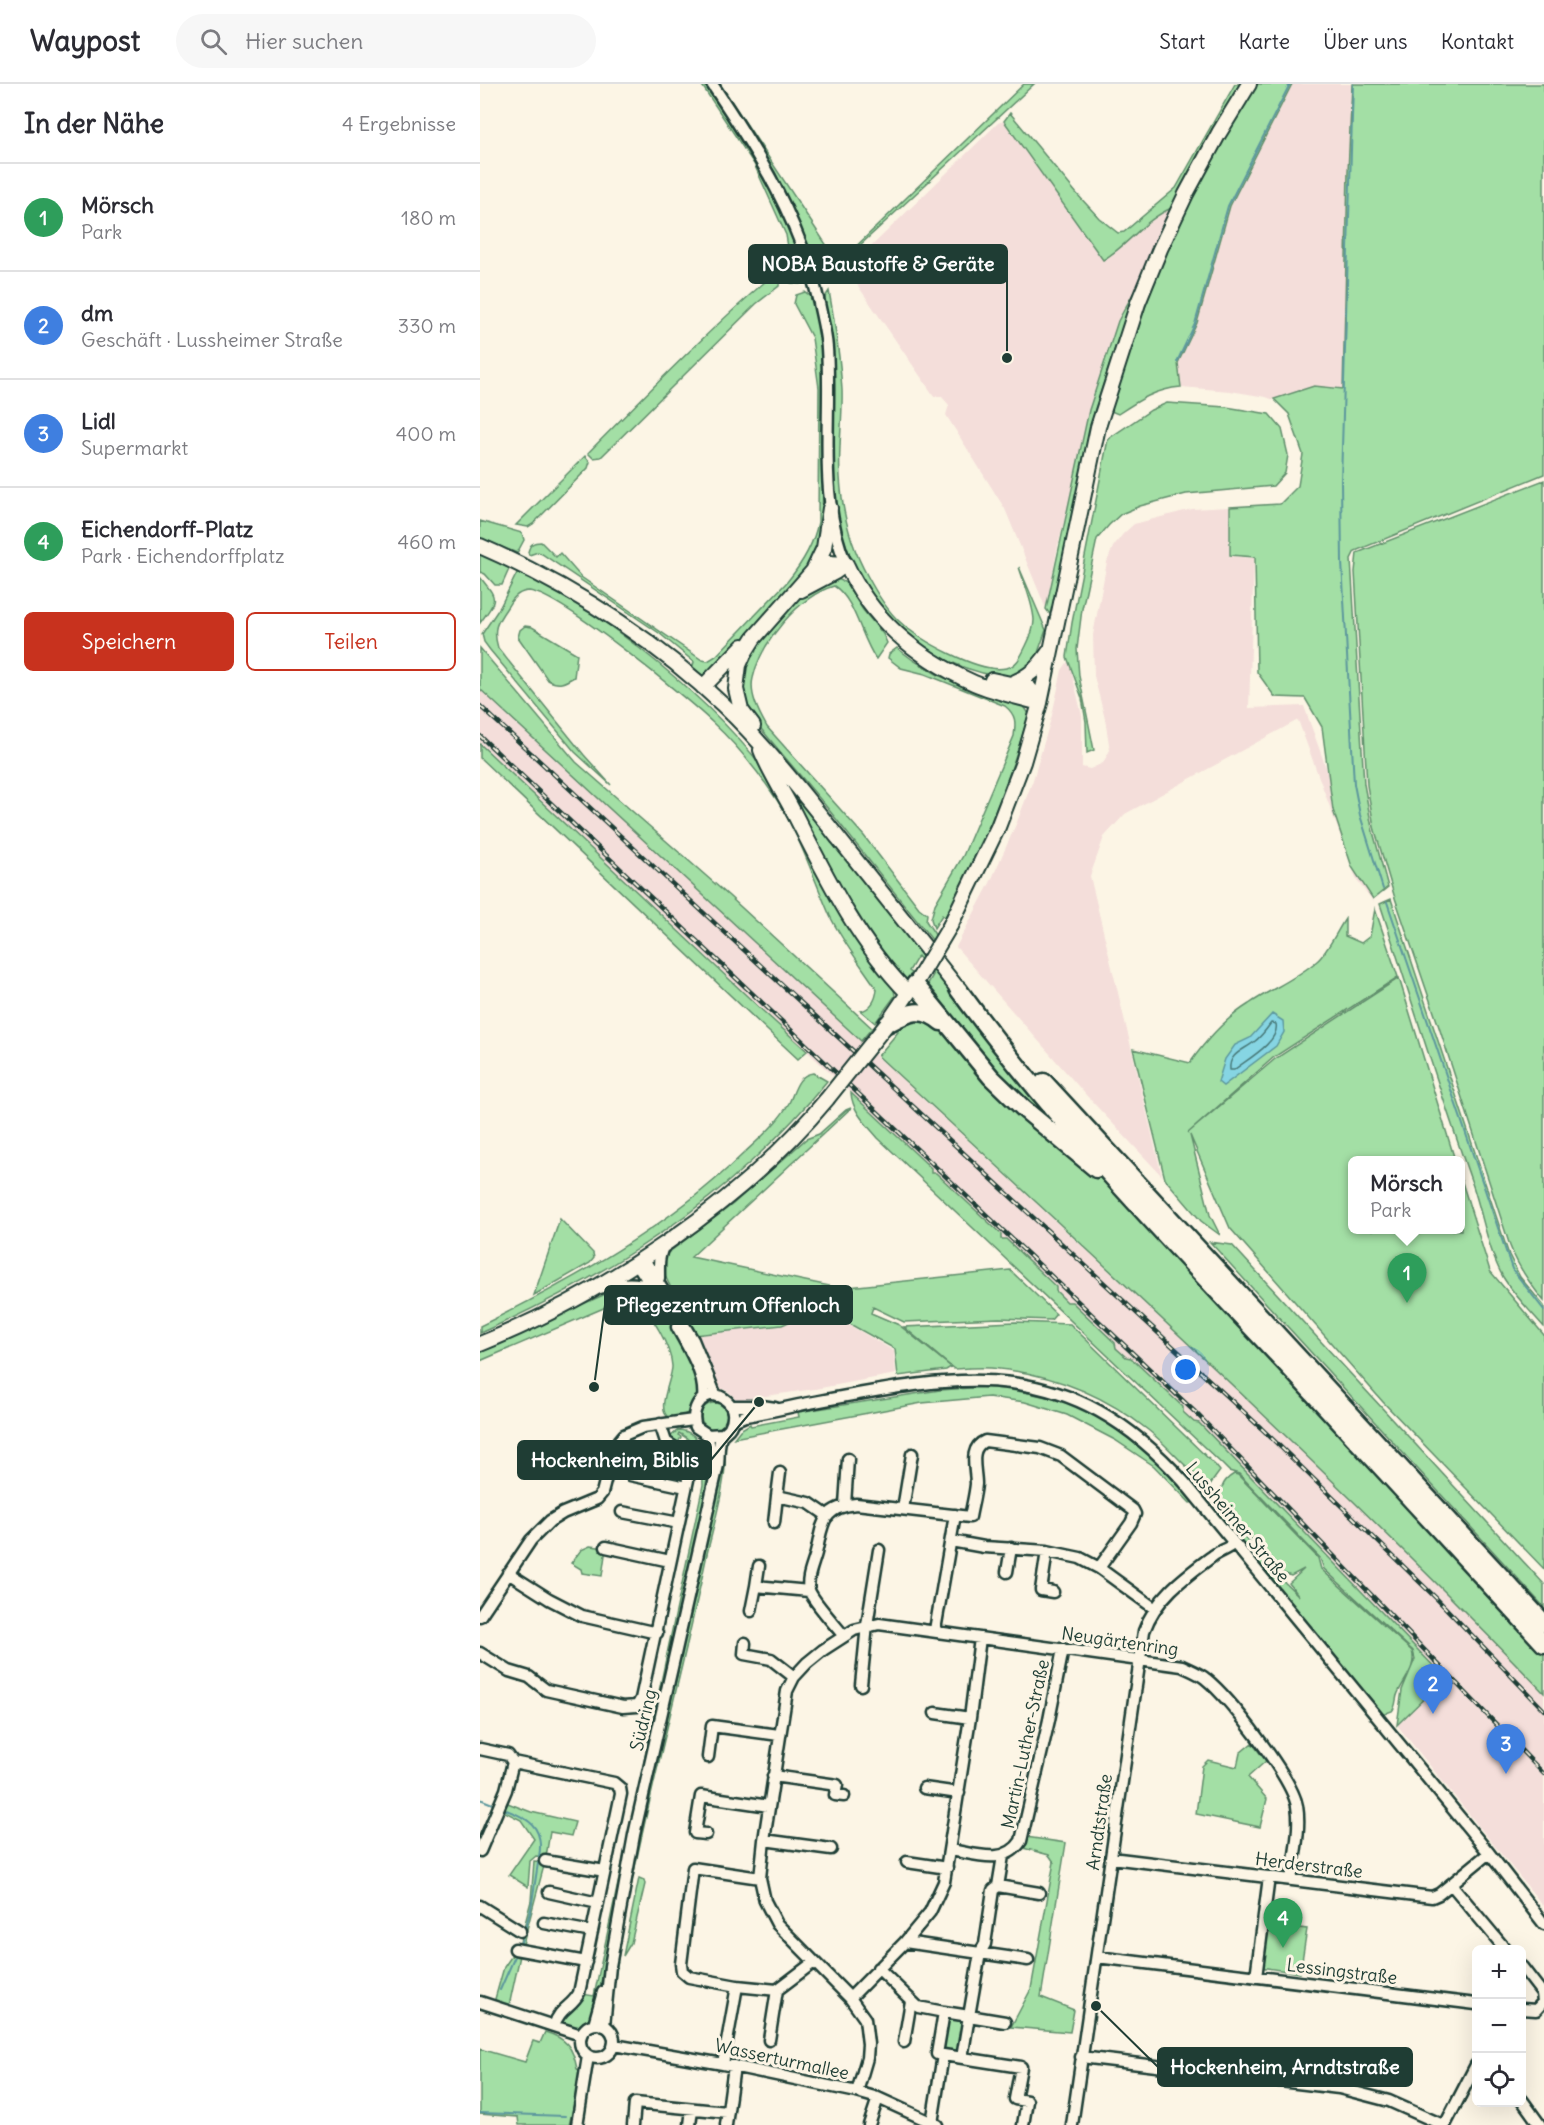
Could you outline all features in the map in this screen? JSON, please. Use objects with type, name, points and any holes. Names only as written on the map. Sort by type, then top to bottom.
[{"type":"highway","points":[[914,985],[977,1062],[1006,1092],[1118,1188],[1152,1222]]},
{"type":"highway","points":[[958,989],[995,1040],[1152,1222],[1544,1644]]},
{"type":"highway","points":[[958,989],[1544,1623]]},
{"type":"highway","points":[[887,1023],[914,1012],[925,1012],[949,1028]]},
{"type":"main road","points":[[480,1344],[593,1290],[640,1261],[713,1208],[798,1133],[887,1023],[914,985],[950,926],[998,827],[1023,762],[1041,703],[1098,427],[1148,278],[1176,214],[1208,153],[1249,84]]},
{"type":"main road","points":[[703,687],[740,648],[754,638],[813,571],[824,548],[830,508]]},
{"type":"main road","points":[[480,546],[534,571],[593,605],[650,644],[703,687],[772,756],[958,989]]},
{"type":"main road","points":[[813,571],[828,563],[846,564]]},
{"type":"main road","points":[[846,564],[878,617],[926,658],[975,684],[1041,703]]},
{"type":"main road","points":[[793,596],[846,564]]},
{"type":"main road","points":[[754,638],[739,665],[736,689],[741,710],[756,729],[772,756]]},
{"type":"main road","points":[[1010,684],[1027,678],[1039,667],[1053,645]]},
{"type":"main road","points":[[960,675],[1029,688],[1041,703]]},
{"type":"main road","points":[[757,740],[768,767],[837,897],[878,957],[914,985]]},
{"type":"street","points":[[712,84],[776,185],[801,240],[814,284],[827,346],[830,508],[835,535],[846,564]]},
{"type":"street","points":[[664,1244],[655,1284],[695,1361],[703,1385],[703,1399]]},
{"type":"street","points":[[640,1261],[693,1340],[717,1396]]},
{"type":"street","points":[[593,1290],[622,1284],[655,1284]]},
{"type":"street","name":"Lussheimer Straße","points":[[733,1421],[745,1416],[779,1409],[948,1382],[976,1380],[1000,1381],[1050,1390],[1102,1412],[1146,1443],[1178,1475],[1489,1852],[1544,1924]]},
{"type":"street","points":[[717,1396],[728,1401],[733,1421],[722,1434],[708,1435],[696,1427],[693,1420],[694,1412],[697,1404],[703,1399],[717,1396]]},
{"type":"street","name":"Lussheimer Straße","points":[[731,1406],[762,1406],[779,1409]]},
{"type":"street","points":[[480,1616],[531,1540],[549,1521],[562,1513],[597,1499],[602,1493],[614,1447],[624,1435],[636,1429],[693,1420]]},
{"type":"street","points":[[480,1653],[509,1671],[529,1677],[546,1690],[623,1707],[637,1706],[641,1699],[657,1633],[686,1487],[687,1473],[684,1457],[680,1451],[666,1442],[660,1424]]},
{"type":"street","name":"Südring","points":[[599,2025],[622,1891],[640,1804],[718,1466],[722,1434]]},
{"type":"street","name":"Südring","points":[[708,1435],[713,1483]]},
{"type":"street","points":[[843,1635],[809,1591],[809,1573],[820,1528],[828,1516],[845,1505],[856,1504],[970,1517],[976,1483],[974,1472],[976,1449],[981,1442],[1016,1443],[1051,1451],[1129,1505],[1135,1514],[1131,1523],[1099,1568]]},
{"type":"street","points":[[903,1509],[912,1454]]},
{"type":"street","points":[[845,1505],[848,1459]]},
{"type":"street","points":[[774,1523],[780,1473]]},
{"type":"street","points":[[630,1475],[686,1487]]},
{"type":"street","points":[[777,1496],[809,1503],[828,1516]]},
{"type":"street","points":[[622,1512],[679,1523]]},
{"type":"street","points":[[934,1630],[956,1515]]},
{"type":"street","name":"Arndtstraße","points":[[1072,2125],[1144,1631],[1154,1608],[1163,1597],[1217,1553],[1222,1540],[1231,1539]]},
{"type":"street","points":[[951,1541],[984,1547],[1047,1551],[1080,1558],[1099,1568],[1154,1608]]},
{"type":"street","points":[[606,1547],[670,1561]]},
{"type":"street","points":[[1007,1572],[1011,1548]]},
{"type":"street","points":[[861,1685],[867,1625],[879,1550]]},
{"type":"street","points":[[1047,1551],[1041,1590],[1053,1592]]},
{"type":"street","points":[[751,1611],[759,1566]]},
{"type":"street","points":[[508,1573],[549,1599],[582,1616],[657,1633]]},
{"type":"street","points":[[756,1586],[809,1591]]},
{"type":"street","name":"Neugärtenring","points":[[857,2092],[867,2058],[868,2036],[865,2019],[850,1998],[777,1924],[765,1901],[760,1878],[787,1691],[794,1677],[807,1663],[843,1635],[867,1625],[879,1624],[934,1630],[1182,1666],[1205,1677],[1226,1699],[1288,1781],[1295,1797],[1299,1818],[1291,1880]]},
{"type":"street","points":[[850,1998],[905,1942],[930,1912],[939,1895],[951,1850],[980,1638]]},
{"type":"street","points":[[745,1643],[744,1654],[771,1659],[794,1677]]},
{"type":"street","name":"Martin-Luther-Straße","points":[[1003,1856],[1012,1851],[1021,1841],[1063,1649]]},
{"type":"street","points":[[935,1713],[970,1718]]},
{"type":"street","points":[[708,1757],[712,1726],[779,1735]]},
{"type":"street","points":[[480,1749],[508,1755],[513,1762],[614,1783],[620,1788],[621,1794],[586,1962],[576,1997],[561,2010],[554,2025]]},
{"type":"street","points":[[480,1851],[506,1790],[513,1762]]},
{"type":"street","points":[[773,1776],[837,1785],[835,1795],[844,1796]]},
{"type":"street","points":[[924,1788],[959,1792]]},
{"type":"street","points":[[706,1834],[695,1833],[701,1796],[769,1806]]},
{"type":"street","points":[[764,1840],[831,1849]]},
{"type":"street","points":[[951,1850],[1003,1856],[998,1886],[993,1890],[985,1944],[980,1953],[962,2058]]},
{"type":"street","name":"Herderstraße","points":[[1111,1858],[1432,1897],[1439,1894],[1489,1852]]},
{"type":"street","points":[[545,1861],[605,1871]]},
{"type":"street","points":[[907,1862],[947,1868]]},
{"type":"street","points":[[760,1878],[693,1869],[682,1971],[689,1977],[737,1986],[777,1990]]},
{"type":"street","points":[[1256,1977],[1269,1877]]},
{"type":"street","points":[[1451,1884],[1502,1945]]},
{"type":"street","points":[[998,1886],[1039,1893]]},
{"type":"street","points":[[549,1892],[598,1903]]},
{"type":"street","points":[[480,1906],[520,1931]]},
{"type":"street","points":[[544,1923],[592,1932]]},
{"type":"street","points":[[905,1942],[1028,1960]]},
{"type":"street","points":[[515,1949],[586,1962]]},
{"type":"street","name":"Lessingstraße","points":[[1097,1957],[1472,2004]]},
{"type":"street","points":[[768,2040],[777,1990],[814,1962]]},
{"type":"street","points":[[878,1968],[918,2007],[1005,2022]]},
{"type":"street","points":[[1526,1973],[1542,1993],[1543,2003],[1536,2010],[1526,2009]]},
{"type":"street","points":[[726,2125],[728,2065],[737,1986]]},
{"type":"street","points":[[904,2042],[911,2001]]},
{"type":"street","points":[[480,2002],[581,2035]]},
{"type":"street","points":[[944,2012],[937,2054],[1021,2067],[1016,2099],[1027,2101],[1023,2125]]},
{"type":"street","points":[[599,2025],[612,2032],[614,2044],[607,2056],[593,2057],[582,2049],[581,2035],[584,2030],[599,2025]]},
{"type":"street","name":"Wasserturmallee","points":[[614,2044],[857,2092],[878,2098],[934,2124]]},
{"type":"street","points":[[934,2124],[943,2055]]},
{"type":"street","points":[[577,2125],[593,2057]]},
{"type":"street","points":[[1082,2057],[1340,2088],[1389,2101],[1444,2125],[1472,2072]]},
{"type":"street","points":[[869,2125],[878,2098]]},
{"type":"street","points":[[633,2125],[635,2103],[727,2112]]},
{"type":"street","points":[[1526,2107],[1540,2125]]},
{"type":"street","points":[[690,2125],[692,2109]]},
{"type":"shaded area","points":[[1292,84],[1352,84],[1343,389],[1282,403],[1266,397],[1230,391],[1181,387],[1178,363],[1197,323],[1230,206]]},
{"type":"shaded area","points":[[1004,121],[1103,260],[1111,256],[1161,212],[1174,207],[1146,270],[1118,320],[1058,545],[1046,609],[1005,509],[946,415],[949,405],[942,397],[934,396],[847,270],[998,123]]},
{"type":"shaded area","points":[[1229,507],[1229,556],[1254,558],[1249,708],[1304,706],[1374,902],[1357,881],[1298,720],[1125,814],[1104,837],[1090,876],[1162,1176],[1086,1095],[956,947],[990,883],[1017,822],[1033,780],[1052,715],[1062,670],[1069,660],[1082,716],[1082,767],[1090,769],[1103,763],[1110,750],[1094,676],[1093,635],[1107,562],[1113,547],[1134,524],[1192,509]]},
{"type":"shaded area","points":[[480,689],[1269,1419],[1407,1552],[1544,1693],[1544,1907],[1397,1725],[1445,1678],[1254,1478],[1199,1423],[1194,1423],[1183,1412],[1183,1407],[1132,1358],[1127,1358],[1116,1348],[1115,1342],[1073,1302],[1068,1302],[1056,1291],[1056,1286],[1006,1239],[1001,1239],[1001,1234],[936,1173],[931,1173],[931,1168],[480,744]]},
{"type":"shaded area","points":[[832,1315],[894,1351],[896,1374],[737,1400],[728,1391],[715,1386],[706,1357],[695,1336],[782,1325],[800,1318]]},
{"type":"green space","points":[[701,84],[705,84],[740,137],[782,210],[796,241],[807,277],[800,284],[791,283],[785,278],[789,253],[786,235],[754,164]]},
{"type":"green space","points":[[717,84],[720,84],[835,258],[836,269],[830,274],[822,274],[817,270],[799,223],[775,172]]},
{"type":"green space","points":[[1024,84],[1034,84],[842,260]]},
{"type":"green space","points":[[1235,84],[1242,84],[1174,207],[1154,218],[1103,260],[1004,121],[1010,113],[1077,194],[1099,218],[1118,233],[1124,232],[1176,188]]},
{"type":"green space","points":[[1256,84],[1292,84],[1230,206],[1197,323],[1178,363],[1181,387],[1156,393],[1118,414],[1111,411],[1145,307],[1178,225]]},
{"type":"green space","points":[[1352,84],[1544,84],[1544,474],[1355,551],[1351,559],[1364,784],[1372,828],[1388,887],[1373,899],[1352,867],[1333,810],[1322,727],[1305,698],[1275,697],[1257,672],[1255,557],[1230,555],[1230,507],[1280,504],[1298,486],[1303,454],[1289,414],[1274,399],[1314,386],[1343,389]]},
{"type":"green space","points":[[780,269],[779,286],[756,304],[601,457],[593,458],[588,453],[706,336]]},
{"type":"green space","points":[[1146,270],[1118,339],[1095,409],[1052,617],[1046,609],[1089,410],[1118,321]]},
{"type":"green space","points":[[829,291],[842,390],[841,490],[845,516],[856,553],[874,589],[894,616],[908,628],[949,654],[981,666],[994,668],[1006,668],[1016,663],[1033,630],[1032,607],[1019,567],[1046,630],[1035,661],[1014,678],[981,673],[951,662],[923,646],[898,626],[877,602],[859,575],[846,545],[834,496],[832,462],[834,376],[824,303]]},
{"type":"green space","points":[[805,292],[813,298],[821,343],[823,371],[821,541],[808,567],[751,634],[708,677],[695,673],[692,669],[694,662],[659,633],[542,554],[538,552],[529,555],[528,552],[532,544],[541,542],[556,557],[560,553],[581,577],[702,660],[708,661],[716,656],[797,569],[806,554],[818,522],[819,388],[812,338],[794,304],[796,295]]},
{"type":"green space","points":[[1167,403],[1226,407],[1269,414],[1282,429],[1288,455],[1285,473],[1273,486],[1186,494],[1140,506],[1121,514],[1097,539],[1082,609],[1077,649],[1079,676],[1094,750],[1087,753],[1086,722],[1082,698],[1067,657],[1108,439],[1151,410]]},
{"type":"green space","points":[[585,456],[590,462],[588,468],[533,524],[528,527],[516,525]]},
{"type":"green space","points":[[1544,480],[1544,1301],[1525,1275],[1510,1246],[1394,895],[1374,827],[1367,785],[1355,572],[1357,553]]},
{"type":"green space","points":[[480,521],[522,533],[524,540],[517,553],[480,538]]},
{"type":"green space","points":[[480,554],[510,567],[502,585],[495,585],[480,572]]},
{"type":"green space","points":[[518,571],[581,605],[655,661],[689,689],[764,769],[893,983],[895,996],[875,1023],[861,1011],[873,1003],[877,989],[830,916],[793,828],[763,780],[722,732],[678,692],[594,627],[544,596],[529,591],[522,592],[516,596],[498,621],[495,635],[498,648],[611,785],[575,752],[490,650],[482,634],[500,607]]},
{"type":"green space","points":[[480,577],[494,599],[480,623]]},
{"type":"green space","points":[[832,578],[846,583],[863,610],[883,634],[887,643],[876,659],[853,609],[834,586],[808,600],[783,622],[757,664],[752,690],[758,710],[767,727],[864,836],[919,908],[927,914],[926,921],[936,936],[933,941],[825,805],[751,717],[739,686],[749,652],[796,600]]},
{"type":"green space","points":[[525,626],[532,627],[577,654],[574,677],[561,683],[548,680],[518,637],[520,630]]},
{"type":"green space","points":[[480,648],[576,762],[729,896],[872,1028],[861,1041],[480,689]]},
{"type":"green space","points":[[897,648],[940,676],[1024,706],[1029,714],[1003,792],[971,868],[945,917],[942,915],[934,928],[931,919],[935,904],[963,856],[1014,736],[1015,723],[1013,716],[1005,706],[925,674],[901,668],[888,658],[889,654]]},
{"type":"green space","points":[[480,744],[807,1051],[798,1059],[768,1031],[480,758]]},
{"type":"green space","points":[[781,778],[1009,1062],[1093,1157],[1022,1102],[926,987],[933,975],[918,956],[909,971],[912,973],[905,981],[856,920]]},
{"type":"green space","points":[[1391,899],[1509,1255],[1520,1277],[1544,1306],[1544,1327],[1507,1284],[1493,1256],[1465,1156],[1463,1156],[1437,1081],[1380,904]]},
{"type":"green space","points":[[1375,909],[1398,977],[1274,1057],[1188,1133],[1275,1059],[1399,978],[1454,1156],[1348,1156],[1348,1234],[1465,1234],[1465,1192],[1490,1271],[1544,1335],[1544,1569],[1383,1402],[1230,1228],[1190,1135],[1210,1215],[1220,1235],[1201,1221],[1165,1179],[1133,1049],[1190,1063],[1209,1038],[1232,1016],[1317,961],[1345,919],[1345,936],[1361,943],[1370,936]]},
{"type":"green space","points":[[934,1019],[1104,1182],[1544,1655],[1544,1693],[1382,1529],[1299,1449],[878,1056],[898,1032],[896,1030],[904,1020]]},
{"type":"green space","points":[[813,1073],[827,1081],[753,1160],[712,1195],[623,1258],[577,1285],[480,1333],[480,1326],[584,1271],[683,1205],[768,1130],[785,1110],[800,1080]]},
{"type":"green space","points":[[851,1093],[931,1168],[931,1173],[936,1173],[1001,1234],[1001,1239],[1006,1239],[1056,1287],[1056,1291],[1067,1302],[1072,1302],[1115,1343],[1116,1348],[1126,1357],[1131,1358],[1183,1407],[1183,1412],[1194,1422],[1199,1423],[1445,1678],[1397,1725],[1402,1690],[1415,1659],[1413,1651],[1324,1569],[1320,1558],[1239,1474],[1229,1471],[878,1138],[857,1112]]},
{"type":"green space","points":[[851,1108],[691,1257],[839,1288],[1010,1270],[1056,1314],[1051,1320],[999,1318],[904,1322],[873,1307],[871,1313],[899,1325],[951,1367],[946,1370],[898,1376],[895,1349],[832,1314],[800,1317],[782,1325],[695,1335],[663,1272],[663,1262],[668,1253],[733,1204],[806,1139],[819,1134]]},
{"type":"green space","points":[[560,1219],[593,1253],[594,1258],[590,1263],[534,1295]]},
{"type":"green space","points":[[1210,1242],[1232,1245],[1544,1584],[1544,1607]]},
{"type":"green space","points":[[631,1286],[646,1291],[656,1299],[673,1323],[694,1370],[698,1396],[691,1409],[681,1416],[670,1418],[664,1409],[672,1366],[664,1341],[648,1314],[633,1303],[613,1304],[480,1361],[480,1350],[619,1288]]},
{"type":"green space","points":[[1015,1322],[1070,1324],[1216,1466],[1220,1471],[1209,1486],[1148,1430],[1131,1417],[1094,1396],[1054,1380],[1034,1375],[986,1368],[954,1369],[904,1327]]},
{"type":"green space","points":[[985,1387],[1035,1394],[1058,1400],[1102,1418],[1141,1445],[1195,1502],[1190,1503],[1154,1466],[1115,1440],[1067,1415],[1025,1402],[989,1397],[922,1403],[734,1438],[740,1430],[750,1424],[751,1426],[799,1417],[798,1412],[940,1390]]},
{"type":"green space","points":[[714,1403],[724,1406],[727,1416],[724,1426],[714,1429],[704,1426],[701,1416],[704,1406]]},
{"type":"green space","points":[[678,1430],[690,1433],[700,1442],[704,1450],[708,1450],[708,1471],[703,1504],[594,2015],[581,2025],[573,2027],[560,2019],[582,1994],[594,1996],[703,1485],[702,1461],[697,1449],[679,1433],[681,1437],[678,1443],[669,1438]]},
{"type":"green space","points":[[724,1451],[725,1472],[720,1501],[642,1837],[619,1951],[611,2008],[609,2008],[627,1895]]},
{"type":"green space","points":[[1234,1474],[1238,1475],[1318,1558],[1321,1569],[1412,1651],[1411,1668],[1397,1695],[1392,1711],[1383,1715],[1218,1514],[1223,1511],[1277,1575],[1299,1596],[1289,1583],[1304,1569],[1291,1576],[1280,1572],[1224,1505],[1221,1496],[1222,1488],[1226,1480]]},
{"type":"green space","points":[[590,1546],[606,1548],[602,1576],[582,1573],[581,1569],[571,1563],[581,1550]]},
{"type":"green space","points":[[1252,1743],[1266,1761],[1248,1777],[1267,1799],[1260,1827],[1196,1814],[1202,1766],[1208,1760],[1237,1767],[1240,1753]]},
{"type":"green space","points":[[505,1802],[531,1812],[575,1822],[571,1836],[550,1832],[546,1857],[536,1856],[530,1861],[528,1887],[509,1875],[534,1839],[521,1820],[501,1810]]},
{"type":"green space","points":[[1026,1837],[1066,1843],[1041,1997],[1074,2010],[1070,2032],[1011,2027],[1031,1989],[1054,1862],[1049,1855],[1023,1848]]},
{"type":"green space","points":[[534,1861],[545,1862],[522,1948],[520,1942],[531,1901]]},
{"type":"green space","points":[[639,1878],[644,1880],[645,1884],[631,1943],[623,1956]]},
{"type":"green space","points":[[1267,1924],[1307,1929],[1300,1973],[1260,1967]]},
{"type":"green space","points":[[515,1951],[521,1951],[509,2006],[497,2003],[495,1999],[504,1967]]},
{"type":"green space","points":[[948,2019],[966,2022],[962,2054],[947,2053],[944,2049]]},
{"type":"green space","points":[[545,2032],[558,2037],[571,2049],[577,2069],[582,2071],[569,2125],[519,2125],[518,2117],[480,2114],[480,2049],[525,2062],[533,2041],[540,2043]]},
{"type":"water","points":[[1272,1014],[1283,1021],[1284,1032],[1276,1046],[1223,1086],[1218,1082],[1225,1059],[1235,1045],[1250,1038]]},
{"type":"waterway","points":[[1177,362],[1195,324],[1228,206],[1290,84]]},
{"type":"waterway","points":[[1353,84],[1341,481],[1342,562],[1354,784],[1360,815],[1383,889]]},
{"type":"waterway","points":[[1387,902],[1512,1269],[1544,1310]]},
{"type":"waterway","points":[[480,1799],[495,1805]]},
{"type":"waterway","points":[[501,1808],[519,1815],[532,1824],[539,1837],[539,1857]]},
{"type":"waterway","points":[[520,1945],[531,1909],[538,1863]]},
{"type":"waterway","points":[[500,1990],[516,1954]]},
{"type":"waterway","points":[[480,2113],[565,2116]]},
{"type":"railway","points":[[480,706],[1261,1428],[1436,1598],[1544,1710]]},
{"type":"railway","points":[[480,736],[1196,1413],[1544,1774]]},
{"type":"place","name":"NOBA Baustoffe & Geräte","points":[[1007,358]]},
{"type":"place","name":"Mörsch","points":[[1407,1303]]},
{"type":"place","name":"Pflegezentrum Offenloch","points":[[594,1387]]},
{"type":"place","name":"Hockenheim, Biblis","points":[[759,1402]]},
{"type":"place","name":"dm","points":[[1433,1714]]},
{"type":"place","name":"Lidl","points":[[1506,1774]]},
{"type":"place","name":"Eichendorff-Platz","points":[[1283,1948]]},
{"type":"place","name":"Hockenheim, Arndtstraße","points":[[1096,2006]]}]
